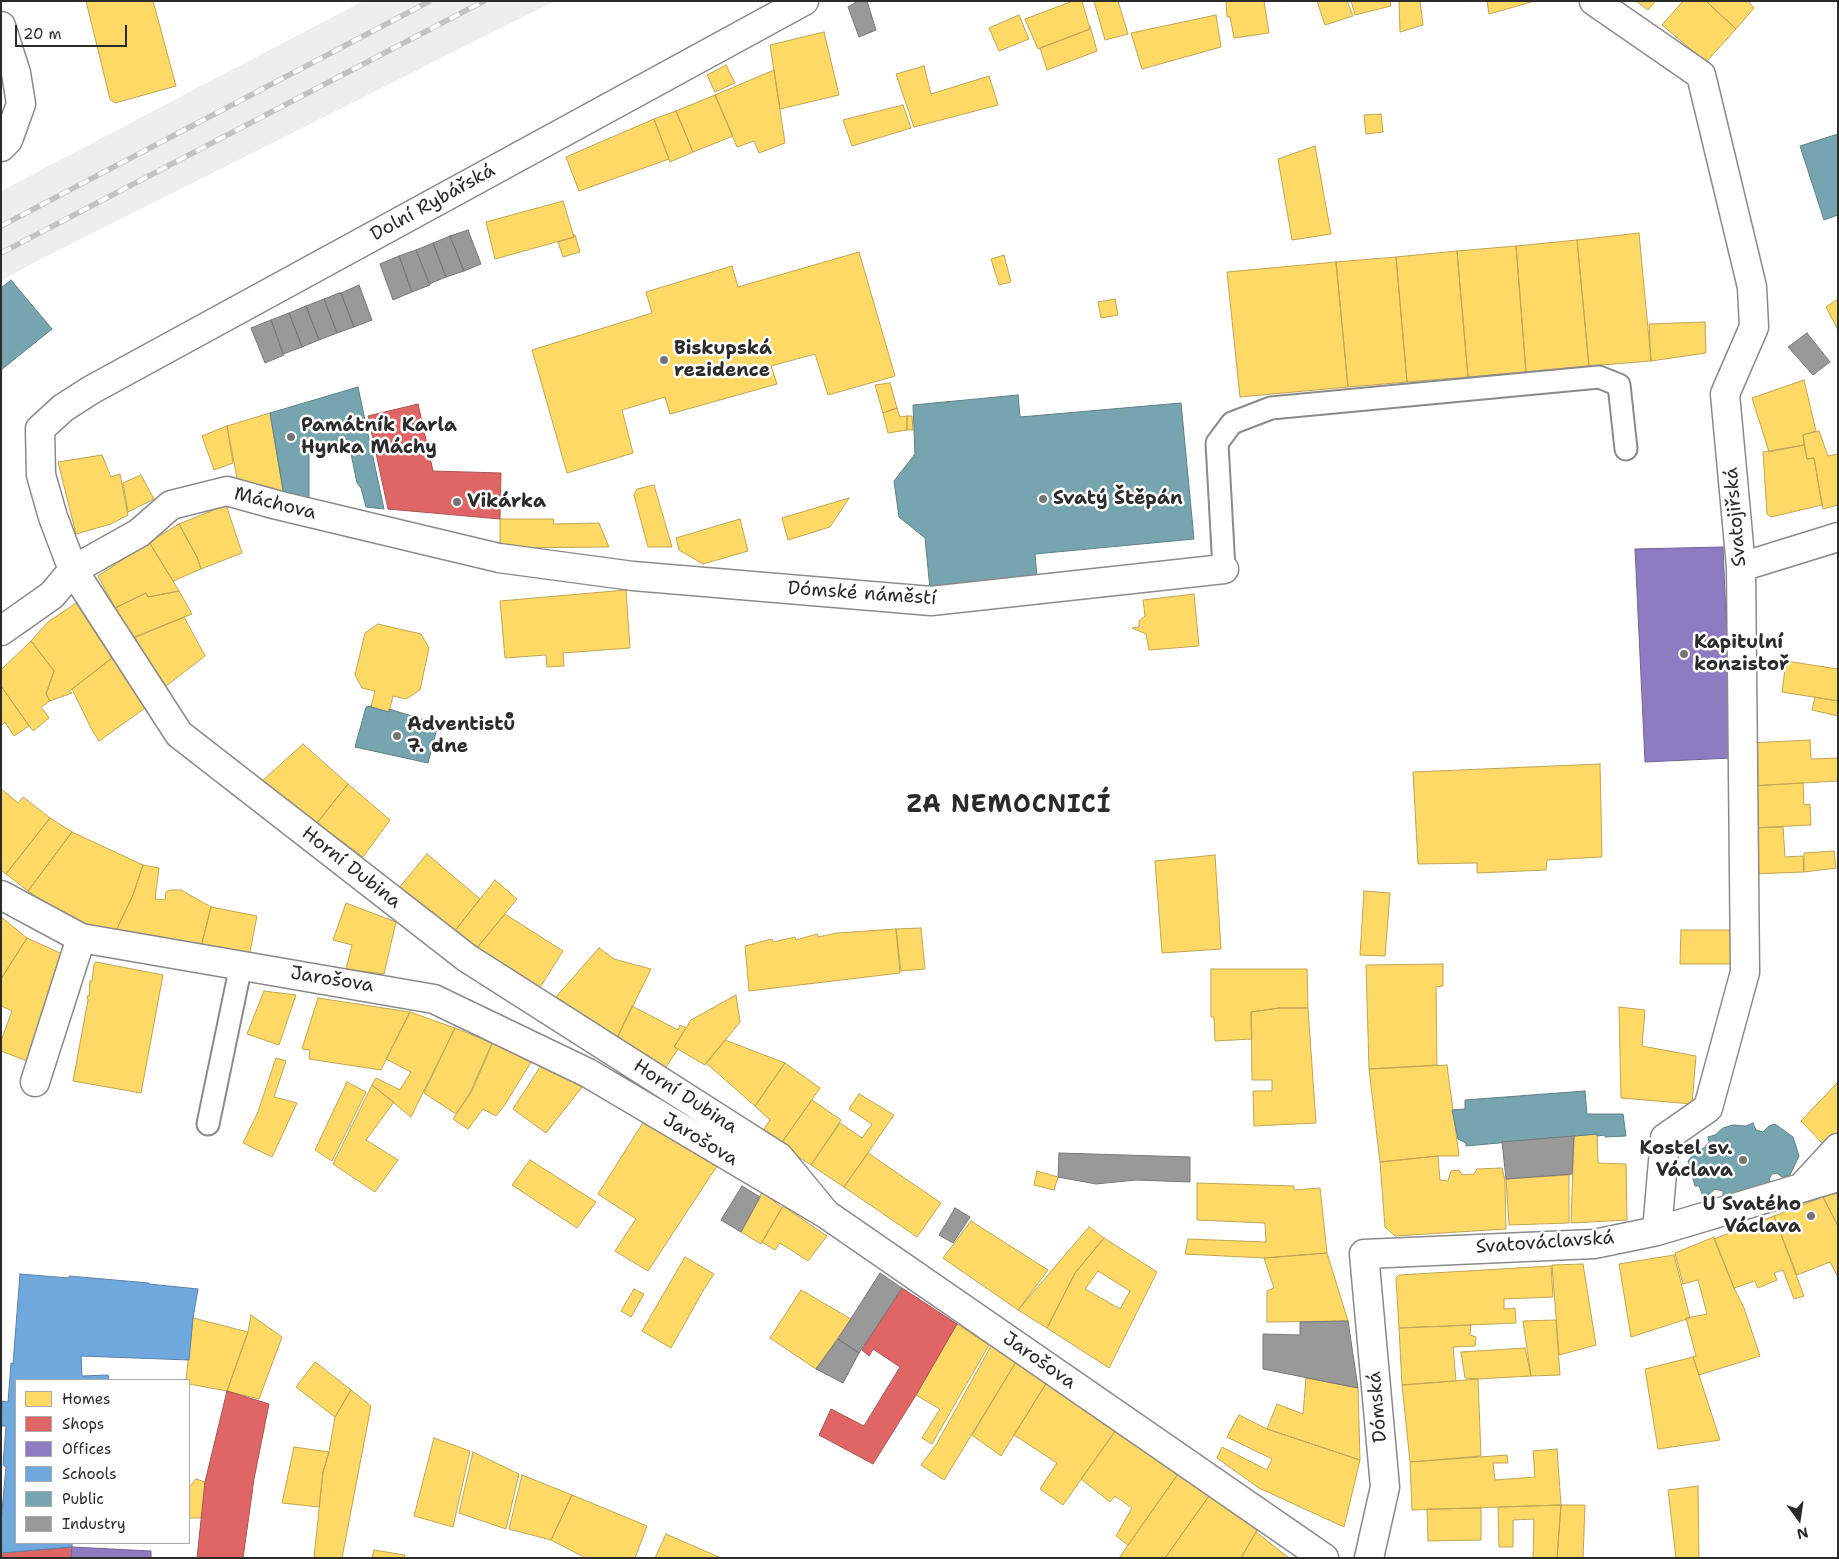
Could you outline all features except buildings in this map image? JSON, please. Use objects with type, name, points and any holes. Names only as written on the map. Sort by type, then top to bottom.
[{"type":"street","name":"Dolní Rybářská","points":[[63,408],[91,390],[804,1]]},
{"type":"street","name":"Svatojiřská","points":[[1594,1],[1701,75],[1752,287],[1754,327],[1725,394],[1741,567],[1745,972],[1708,1108],[1665,1138],[1658,1231]]},
{"type":"street","points":[[1,26],[16,73],[21,104],[8,140],[1,147]]},
{"type":"street","name":"Horní Dubina","points":[[63,408],[40,429],[41,476],[52,517],[73,570],[179,734],[467,958],[779,1157],[826,1214]]},
{"type":"street","name":"Máchova","points":[[1,631],[52,595],[73,570],[139,533],[171,505],[227,491],[499,558]]},
{"type":"street","points":[[1741,567],[1838,537]]},
{"type":"street","name":"Dómské náměstí","points":[[499,558],[633,576],[931,601],[1224,569]]},
{"type":"street","name":"Jarošova","points":[[1,894],[82,938],[434,998],[588,1072],[826,1214],[1324,1558]]},
{"type":"street","points":[[35,1082],[82,938]]},
{"type":"street","points":[[1801,1189],[1838,1148]]},
{"type":"street","name":"Svatováclavská","points":[[1364,1254],[1594,1244],[1658,1231],[1838,1177]]},
{"type":"street","name":"Dómská","points":[[1364,1254],[1385,1487],[1369,1558]]},
{"type":"lane","points":[[1224,569],[1217,443],[1232,423],[1271,408],[1599,377],[1619,385],[1626,449]]},
{"type":"lane","points":[[208,1124],[240,965]]},
{"type":"shaded area","points":[[363,1],[555,1],[35,262],[1,281],[1,191]]},
{"type":"railway","points":[[1,226],[430,1]]},
{"type":"railway","points":[[1,253],[484,1]]},
{"type":"place","name":"Biskupská rezidence","points":[[664,360]]},
{"type":"place","name":"Památník Karla Hynka Máchy","points":[[291,437]]},
{"type":"place","name":"Svatý Štěpán","points":[[1043,499]]},
{"type":"place","name":"Vikárka","points":[[457,502]]},
{"type":"place","name":"Kapitulní konzistoř","points":[[1684,654]]},
{"type":"place","name":"Adventistů 7. dne","points":[[397,736]]},
{"type":"place","name":"Kostel sv. Václava","points":[[1743,1160]]},
{"type":"place","name":"U Svatého Václava","points":[[1811,1216]]},
{"type":"district","name":"ZA NEMOCNICÍ","points":[[1009,806]]}]
